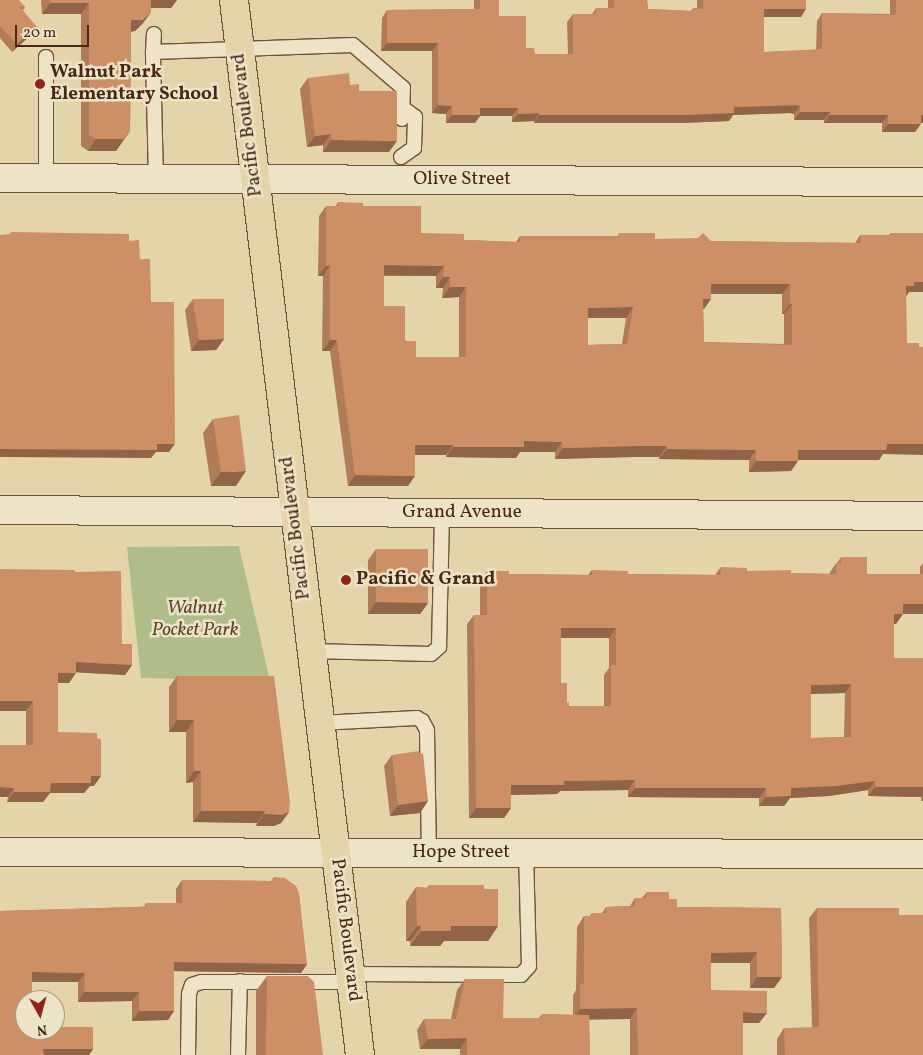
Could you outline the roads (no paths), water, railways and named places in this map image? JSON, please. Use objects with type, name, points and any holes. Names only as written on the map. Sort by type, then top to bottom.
[{"type":"main road","name":"Pacific Boulevard","points":[[234,0],[310,651],[360,1055]]},
{"type":"street","name":"Olive Street","points":[[0,178],[255,179],[401,160],[923,182]]},
{"type":"street","name":"Grand Avenue","points":[[0,510],[923,516]]},
{"type":"street","name":"Hope Street","points":[[0,852],[923,854]]},
{"type":"lane","points":[[154,34],[156,179]]},
{"type":"lane","points":[[153,52],[354,45],[403,88],[402,113],[415,117],[414,148],[401,160]]},
{"type":"lane","points":[[46,57],[46,178]]},
{"type":"lane","points":[[310,651],[431,654],[440,648],[442,512]]},
{"type":"lane","points":[[319,723],[408,719],[422,721],[427,730],[430,853]]},
{"type":"lane","points":[[188,1055],[189,994],[192,985],[201,982],[522,975],[528,966],[526,853]]},
{"type":"lane","points":[[238,1055],[240,981]]},
{"type":"place","name":"Walnut Park Elementary School","points":[[40,84]]},
{"type":"place","name":"Pacific & Grand","points":[[346,580]]},
{"type":"park label","name":"Walnut Pocket Park","points":[[195,620]]}]
